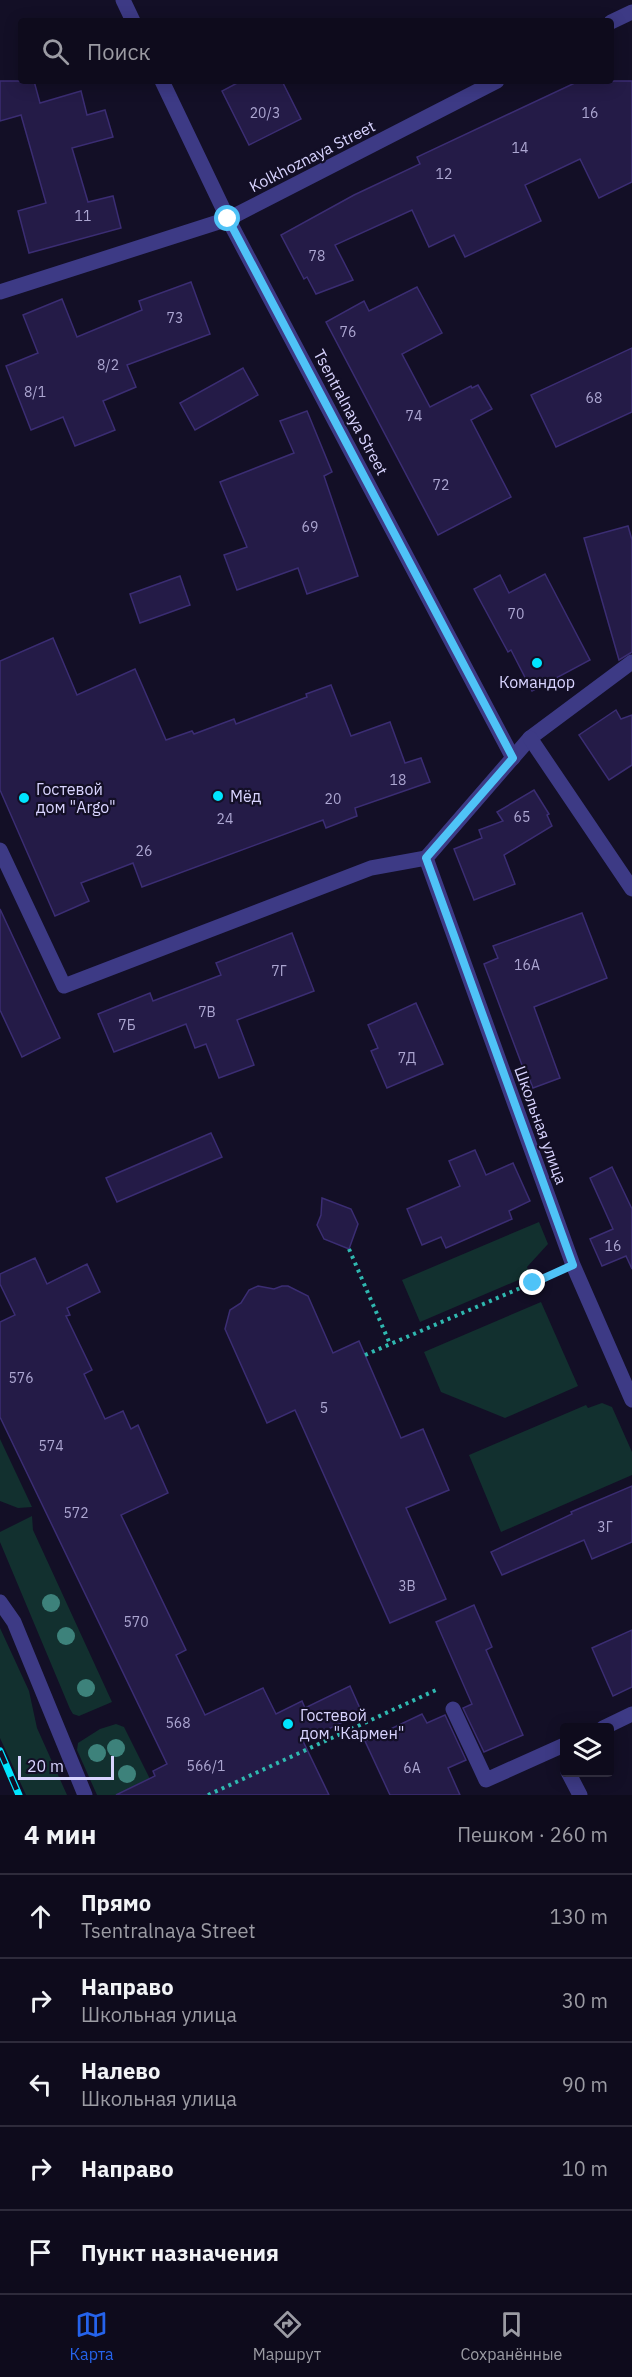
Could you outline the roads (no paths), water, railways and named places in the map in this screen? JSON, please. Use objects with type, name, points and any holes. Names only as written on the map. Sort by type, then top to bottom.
[{"type":"street","points":[[123,0],[132,18]]},
{"type":"street","points":[[614,21],[632,12]]},
{"type":"street","name":"Tsentralnaya Street","points":[[163,84],[228,219],[513,758]]},
{"type":"street","name":"Kolkhoznaya Street","points":[[0,292],[228,219],[491,84]]},
{"type":"street","points":[[0,850],[64,986],[371,868],[426,858],[530,738],[632,662]]},
{"type":"street","points":[[530,738],[632,889]]},
{"type":"street","name":"Школьная улица","points":[[426,858],[573,1265],[632,1400]]},
{"type":"street","points":[[0,1602],[14,1622],[85,1795]]},
{"type":"street","points":[[453,1709],[486,1780],[560,1746]]},
{"type":"street","points":[[613,1723],[632,1714]]},
{"type":"street","points":[[570,1777],[580,1795]]},
{"type":"railway","points":[[0,1751],[19,1795]]},
{"type":"place","name":"Командор","points":[[537,663]]},
{"type":"place","name":"Мёд","points":[[218,796]]},
{"type":"place","name":"Гостевой дом \"Argo\"","points":[[24,798]]},
{"type":"place","name":"Гостевой дом \"Кармен\"","points":[[288,1724]]}]
